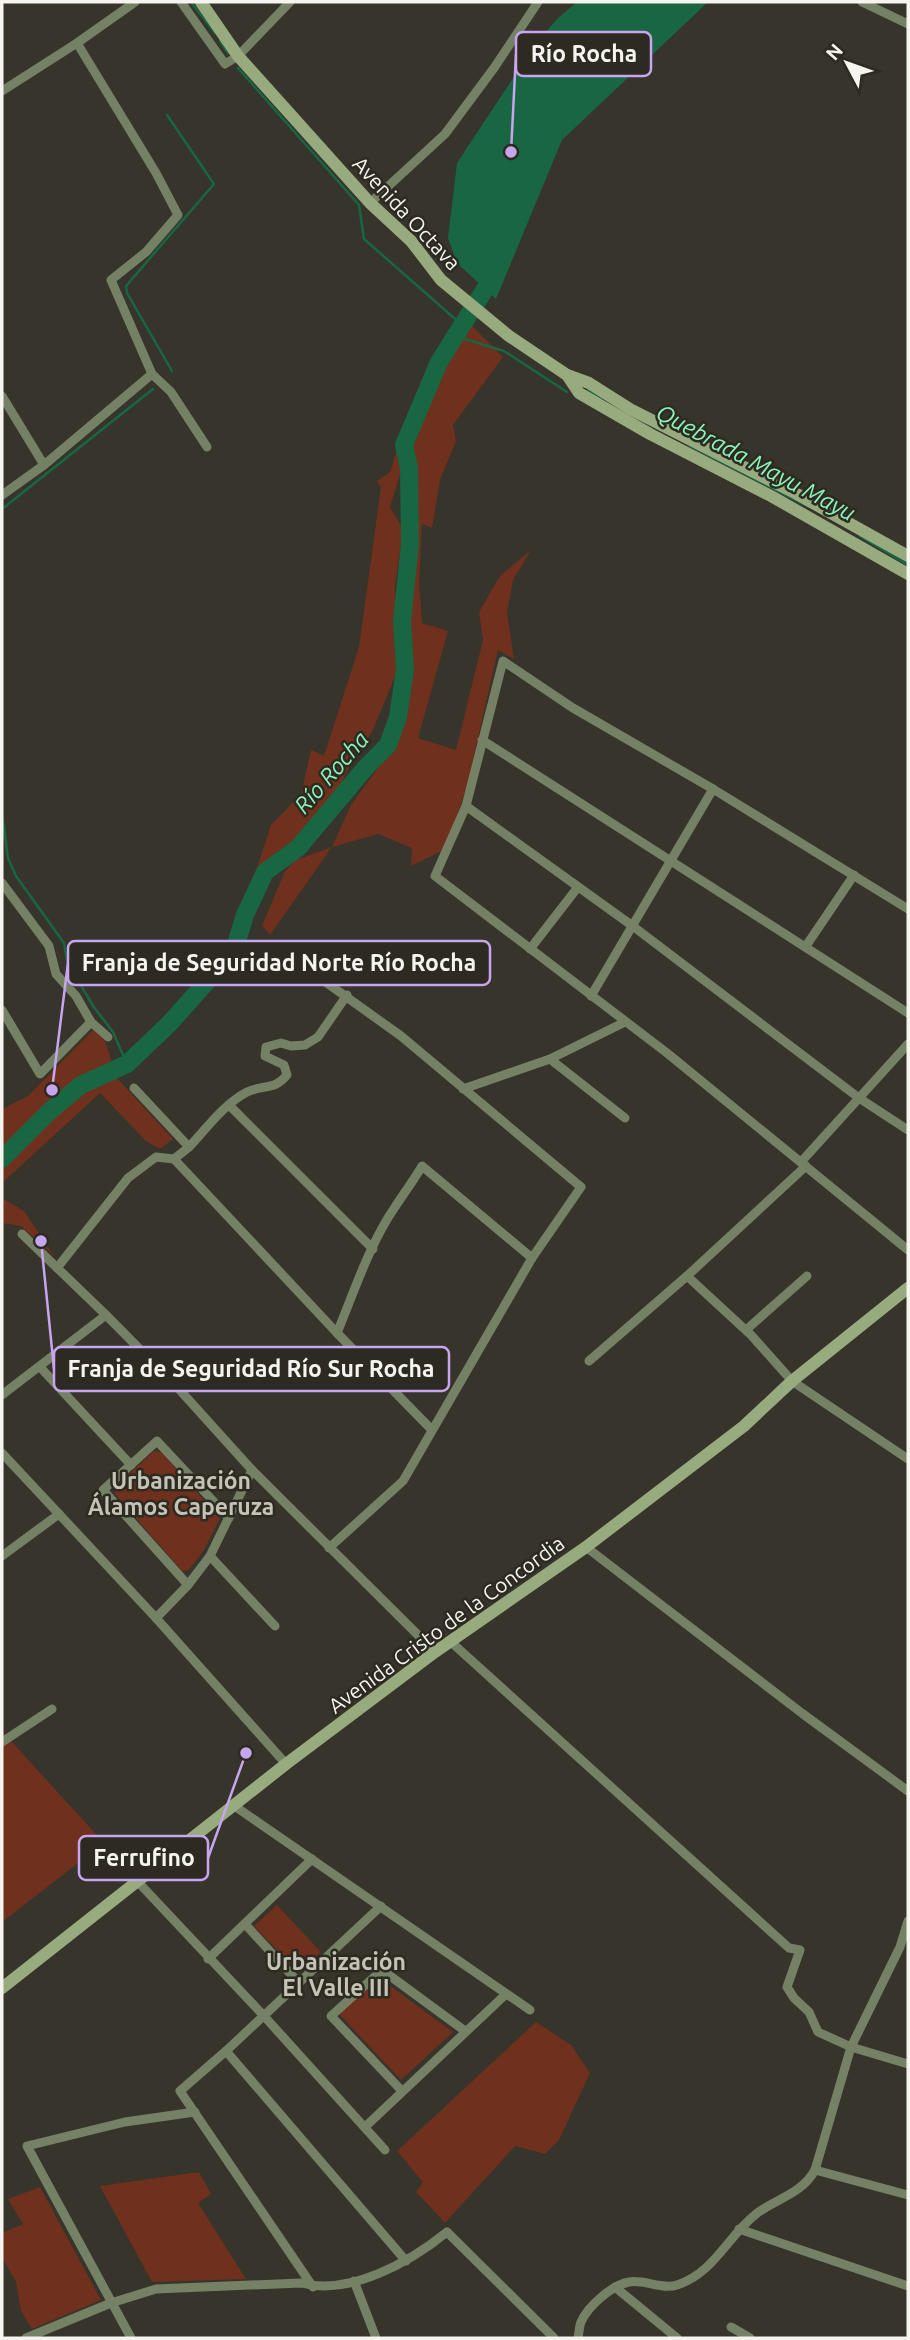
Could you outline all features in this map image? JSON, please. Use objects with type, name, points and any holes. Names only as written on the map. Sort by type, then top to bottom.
[{"type":"main road","name":"Avenida Octava","points":[[201,2],[238,57],[370,203],[411,242],[441,280],[509,335],[567,375],[589,383],[631,409],[795,493],[908,556]]},
{"type":"main road","name":"Avenida Octava","points":[[567,375],[579,393],[650,434],[771,496],[908,574]]},
{"type":"main road","name":"Avenida Cristo de la Concordia","points":[[2,1988],[286,1764],[435,1652],[586,1547],[744,1426],[792,1381],[908,1288]]},
{"type":"street","points":[[2,91],[135,2]]},
{"type":"street","name":"Avenida Octava","points":[[181,2],[225,64],[238,57]]},
{"type":"street","points":[[238,57],[290,2]]},
{"type":"street","points":[[370,203],[445,134],[538,2]]},
{"type":"street","points":[[862,2],[908,24]]},
{"type":"street","points":[[77,43],[156,173],[178,215],[146,252],[111,280],[152,374],[171,392],[207,447]]},
{"type":"street","points":[[2,495],[44,465],[152,374]]},
{"type":"street","points":[[2,396],[44,465]]},
{"type":"street","points":[[908,909],[713,789],[573,708],[503,661],[467,806],[435,876],[625,1022],[908,1250]]},
{"type":"street","points":[[482,740],[908,1013]]},
{"type":"street","points":[[592,996],[713,789]]},
{"type":"street","points":[[467,806],[634,927],[859,1098],[908,1130]]},
{"type":"street","points":[[806,946],[854,875]]},
{"type":"street","points":[[2,883],[49,946],[56,974],[76,996],[91,1022],[108,1037]]},
{"type":"street","points":[[530,949],[578,887]]},
{"type":"street","points":[[320,978],[401,1036],[581,1187],[532,1258],[403,1481],[329,1548]]},
{"type":"street","points":[[174,1159],[229,1105],[248,1092],[278,1086],[287,1075],[284,1065],[265,1056],[266,1047],[281,1043],[305,1045],[318,1037],[347,995]]},
{"type":"street","points":[[2,1010],[40,1073],[91,1022]]},
{"type":"street","points":[[463,1089],[550,1059],[625,1022]]},
{"type":"street","points":[[589,1361],[687,1276],[803,1164],[908,1044]]},
{"type":"street","points":[[550,1059],[625,1118]]},
{"type":"street","points":[[134,1088],[189,1147]]},
{"type":"street","points":[[229,1105],[373,1249]]},
{"type":"street","points":[[57,1268],[128,1178],[156,1157],[174,1159],[432,1430]]},
{"type":"street","points":[[337,1333],[373,1249],[395,1206],[404,1197],[422,1166],[532,1258]]},
{"type":"street","points":[[22,1234],[178,1388],[252,1471],[435,1652]]},
{"type":"street","points":[[687,1276],[746,1330],[792,1381],[908,1460]]},
{"type":"street","points":[[746,1330],[807,1276]]},
{"type":"street","points":[[2,1395],[106,1315]]},
{"type":"street","points":[[40,1367],[131,1465]]},
{"type":"street","points":[[188,1585],[103,1490],[157,1441],[229,1518]]},
{"type":"street","points":[[2,1452],[156,1618],[286,1764]]},
{"type":"street","points":[[156,1618],[188,1585],[210,1556],[252,1471]]},
{"type":"street","points":[[2,1556],[59,1514]]},
{"type":"street","points":[[586,1547],[803,1714],[908,1790]]},
{"type":"street","points":[[210,1556],[275,1626]]},
{"type":"street","points":[[451,1642],[789,1948],[800,1950],[787,1987],[793,1998],[809,2012],[818,2032],[850,2047],[908,2064]]},
{"type":"street","points":[[2,1742],[52,1709]]},
{"type":"street","points":[[233,1805],[530,2010]]},
{"type":"street","points":[[208,1959],[312,1859]]},
{"type":"street","points":[[138,1882],[385,2150]]},
{"type":"street","points":[[313,2287],[180,2091],[226,2052],[381,1906]]},
{"type":"street","points":[[579,2338],[580,2323],[595,2304],[615,2287],[630,2281],[675,2286],[704,2272],[757,2213],[810,2180],[815,2171],[850,2047],[900,1947],[908,1921]]},
{"type":"street","points":[[245,1924],[299,1983]]},
{"type":"street","points":[[402,2091],[331,2017],[382,1970],[465,2031]]},
{"type":"street","points":[[365,2127],[506,1994]]},
{"type":"street","points":[[226,2052],[406,2262]]},
{"type":"street","points":[[131,2338],[27,2146],[125,2122],[195,2112]]},
{"type":"street","points":[[815,2171],[908,2195]]},
{"type":"street","points":[[740,2229],[908,2286]]},
{"type":"street","points":[[26,2338],[111,2303],[156,2289],[287,2284],[313,2287],[374,2276],[406,2262],[447,2232],[554,2338]]},
{"type":"street","points":[[354,2281],[376,2338]]},
{"type":"street","points":[[615,2287],[677,2338]]},
{"type":"street","points":[[731,2327],[750,2338]]},
{"type":"shaded area","points":[[577,2],[708,2],[562,140],[496,299],[457,263],[448,238],[457,163],[537,42],[558,18]]},
{"type":"shaded area","points":[[470,324],[503,357],[453,425],[456,441],[440,480],[432,528],[422,524],[419,583],[422,623],[448,631],[418,738],[456,750],[483,640],[479,612],[500,576],[531,550],[513,580],[507,613],[514,659],[498,650],[467,786],[446,849],[411,866],[412,848],[378,834],[332,847],[351,805],[391,750],[405,720],[411,670],[410,620],[417,519],[415,465],[411,443],[445,364]]},
{"type":"shaded area","points":[[398,447],[402,467],[390,507],[403,529],[395,588],[399,667],[372,732],[355,755],[339,788],[295,841],[256,871],[271,825],[301,794],[311,750],[324,756],[359,647],[381,487],[377,481],[390,472]]},
{"type":"shaded area","points":[[332,847],[270,935],[262,926],[285,871],[296,860]]},
{"type":"shaded area","points":[[93,1030],[105,1041],[113,1065],[76,1083],[2,1153],[2,1109],[28,1096]]},
{"type":"shaded area","points":[[117,1078],[173,1139],[160,1149],[146,1141],[100,1093],[2,1183],[2,1168],[68,1103],[86,1090]]},
{"type":"shaded area","points":[[2,1198],[24,1211],[54,1256],[21,1226],[2,1223]]},
{"type":"shaded area","points":[[154,1451],[161,1452],[220,1518],[204,1550],[189,1570],[182,1571],[114,1493],[116,1486]]},
{"type":"shaded area","points":[[2,1731],[104,1843],[2,1922]]},
{"type":"shaded area","points":[[277,1905],[321,1952],[299,1973],[254,1926]]},
{"type":"shaded area","points":[[378,1977],[453,2032],[401,2080],[339,2014]]},
{"type":"shaded area","points":[[536,2022],[571,2045],[590,2073],[559,2140],[545,2154],[515,2146],[445,2223],[416,2192],[423,2182],[397,2151]]},
{"type":"shaded area","points":[[199,2172],[211,2194],[198,2203],[246,2279],[152,2282],[100,2186]]},
{"type":"shaded area","points":[[40,2187],[101,2300],[32,2329],[21,2311],[16,2282],[2,2257],[2,2233],[23,2224],[8,2199]]},
{"type":"waterway","points":[[191,2],[215,33]]},
{"type":"waterway","points":[[220,41],[228,53]]},
{"type":"waterway","points":[[238,68],[359,205],[364,239],[462,325]]},
{"type":"waterway","points":[[167,115],[214,184],[126,286],[127,293],[172,371]]},
{"type":"waterway","name":"Río Rocha","points":[[2,1159],[51,1110],[81,1085],[127,1064],[170,1023],[234,951],[245,915],[265,872],[298,848],[388,745],[398,717],[405,669],[402,621],[410,544],[409,468],[404,445],[439,362],[497,270]]},
{"type":"waterway","name":"Quebrada Mayu Mayu","points":[[455,336],[504,351],[567,392]]},
{"type":"waterway","points":[[2,509],[153,389]]},
{"type":"waterway","name":"Quebrada Mayu Mayu","points":[[588,390],[601,399]]},
{"type":"waterway","name":"Quebrada Mayu Mayu","points":[[690,446],[809,507]]},
{"type":"waterway","name":"Quebrada Mayu Mayu","points":[[860,536],[908,565]]},
{"type":"waterway","points":[[2,814],[8,858],[16,876],[64,943],[67,961],[93,1006],[113,1032],[127,1064]]},
{"type":"place","name":"Río Rocha","points":[[511,152]]},
{"type":"place","name":"Franja de Seguridad Norte Río Rocha","points":[[52,1090]]},
{"type":"place","name":"Franja de Seguridad Río Sur Rocha","points":[[41,1241]]},
{"type":"place","name":"Ferrufino","points":[[246,1753]]},
{"type":"district","name":"Urbanización Álamos Caperuza","points":[[181,1493]]},
{"type":"district","name":"Urbanización El Valle III","points":[[336,1974]]}]
